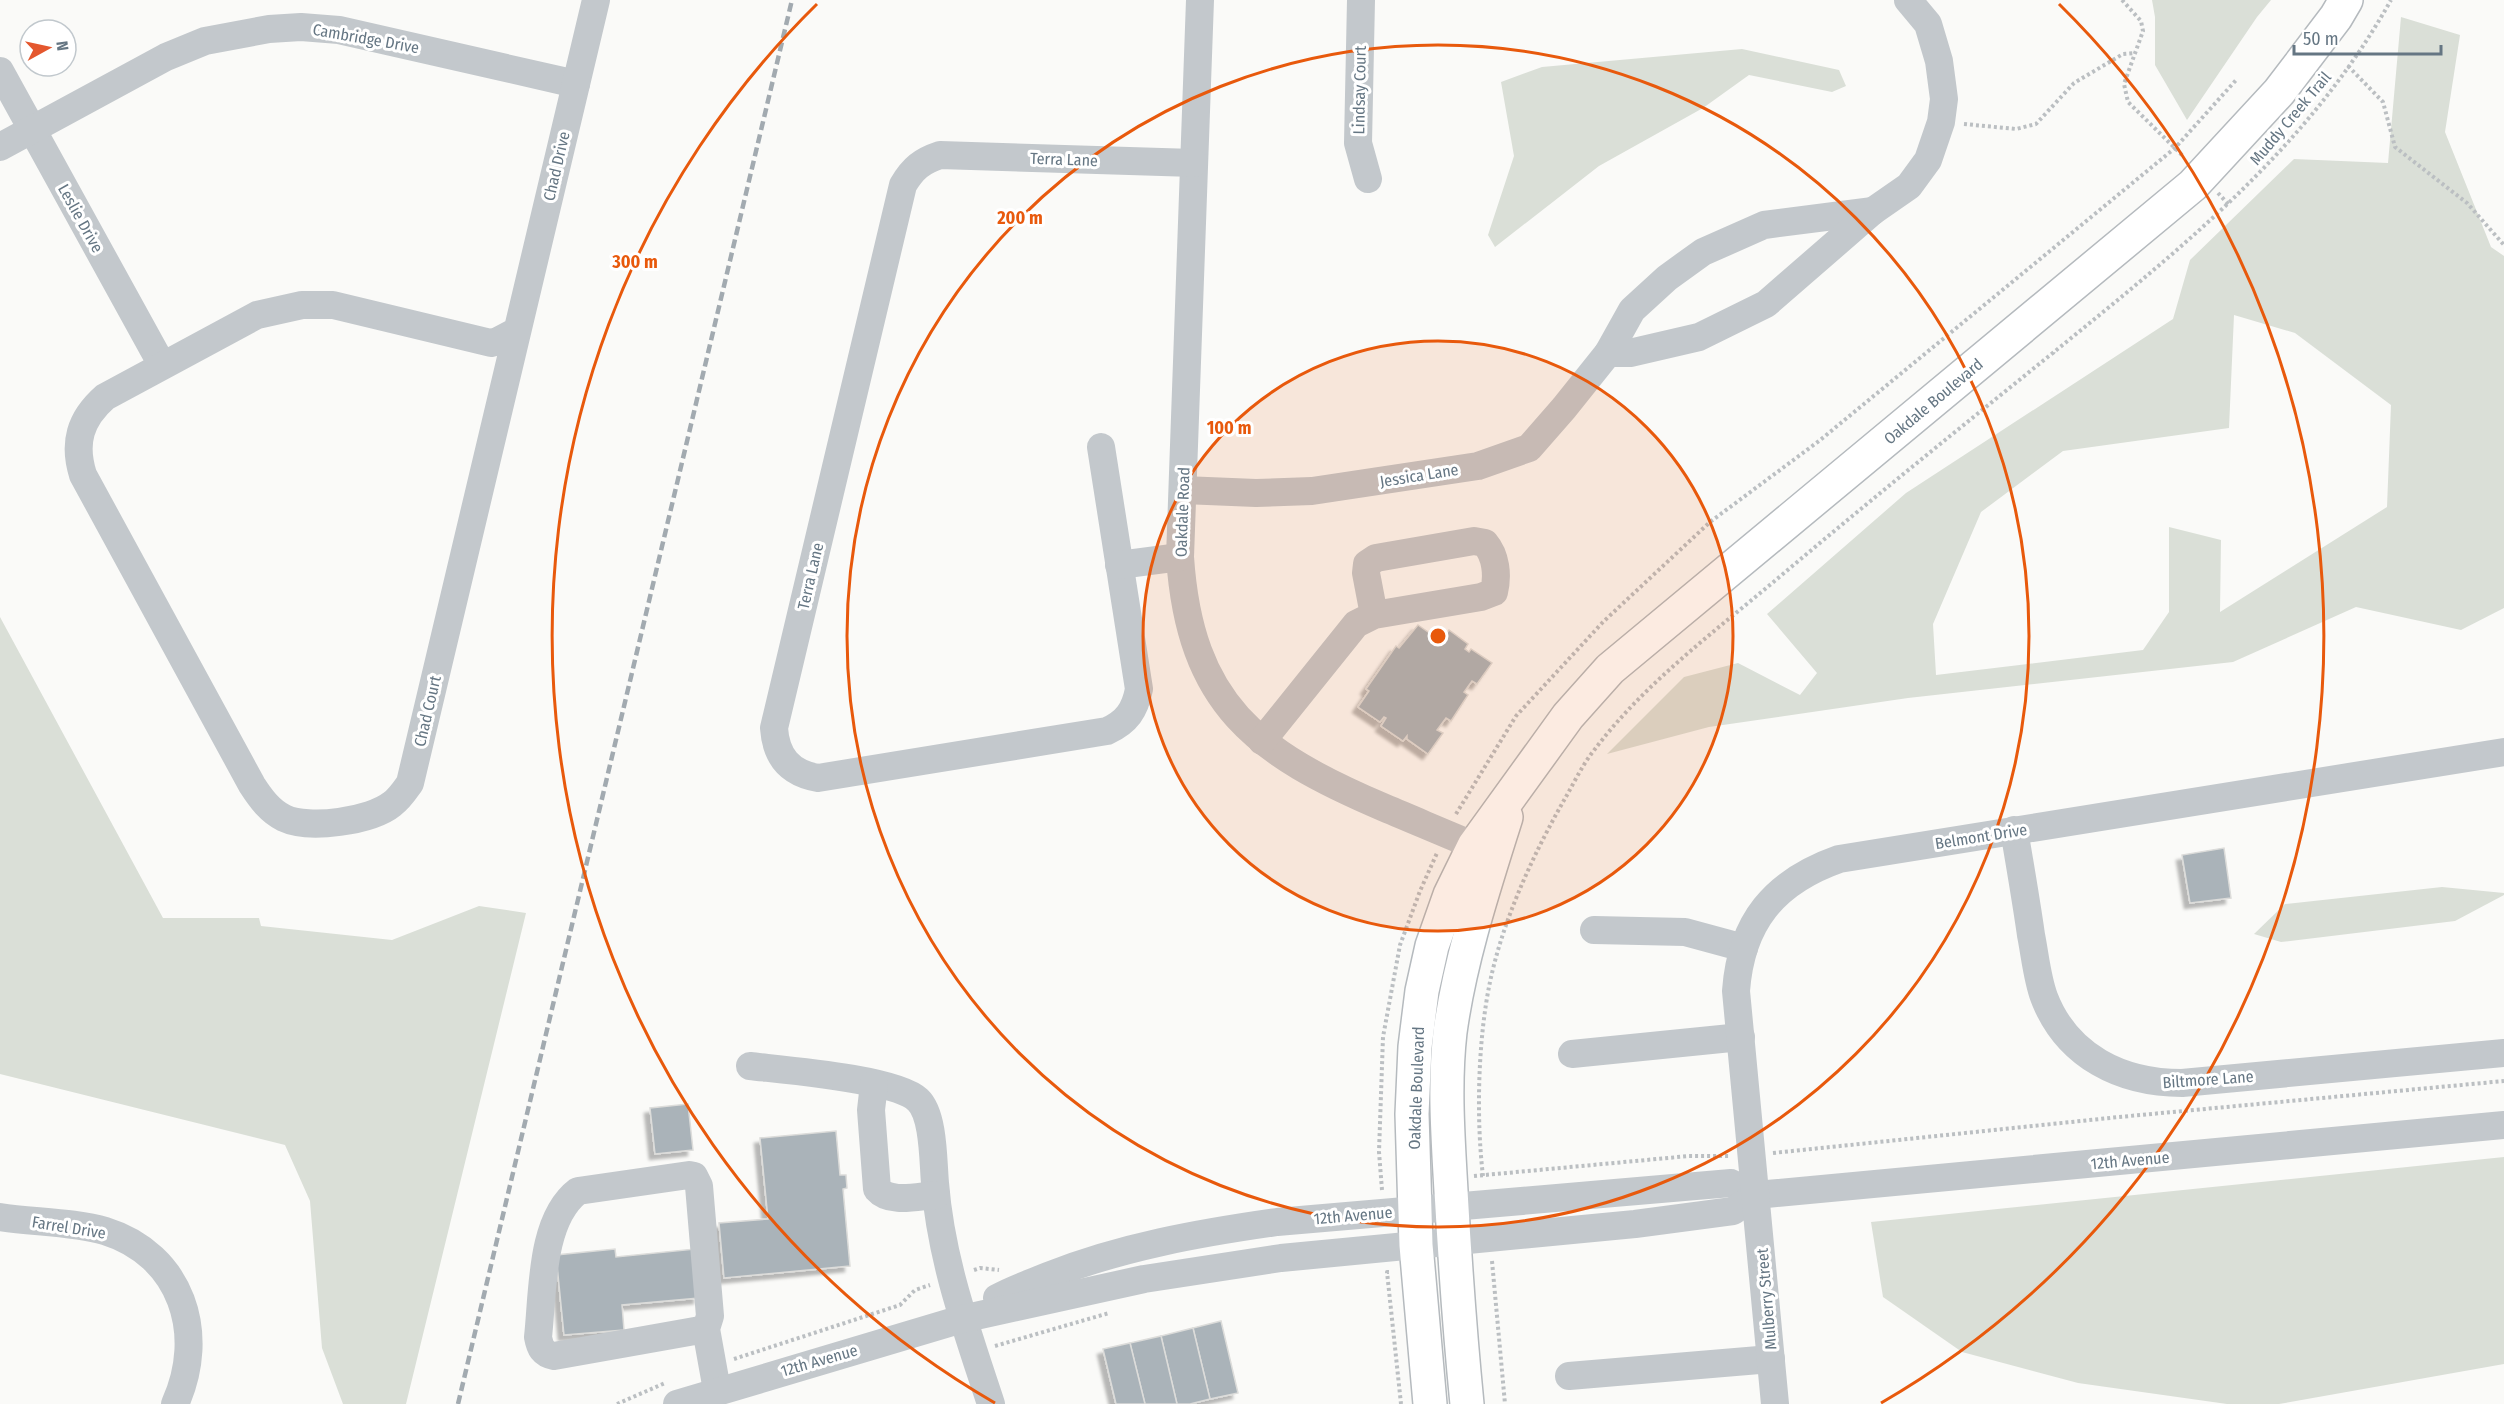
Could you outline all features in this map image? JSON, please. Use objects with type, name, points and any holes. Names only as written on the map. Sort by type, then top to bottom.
[{"type":"main road","name":"Oakdale Boulevard","points":[[1430,1404],[1393,1255],[1412,1114],[1415,1047],[1422,991],[1432,946],[1450,895],[1472,844],[1513,795],[1545,745],[1568,716],[1631,649],[2193,185],[2279,92],[2336,17],[2346,0]]},
{"type":"main road","name":"Oakdale Boulevard","points":[[1467,1404],[1454,1242],[1446,1071],[1450,1030],[1470,938],[1472,844]]},
{"type":"street","name":"Chad Drive","points":[[517,331],[596,0]]},
{"type":"street","name":"Oakdale Road","points":[[1200,0],[1180,557],[1182,589],[1189,626],[1201,661],[1215,688],[1233,712],[1262,741],[1302,769],[1338,788],[1472,844]]},
{"type":"street","name":"Lindsay Court","points":[[1360,0],[1358,143],[1368,180]]},
{"type":"street","name":"Jessica Lane","points":[[1608,353],[1630,353],[1699,337],[1766,304],[1874,211],[1909,186],[1928,160],[1941,122],[1944,99],[1939,61],[1928,24],[1908,0]]},
{"type":"street","name":"Cambridge Drive","points":[[0,147],[166,57],[205,41],[269,28],[301,27],[349,32],[576,84]]},
{"type":"street","name":"Leslie Drive","points":[[0,71],[162,365]]},
{"type":"street","name":"Terra Lane","points":[[1101,447],[1139,689],[1131,714],[1120,725],[1107,731],[818,778],[791,768],[781,757],[775,742],[774,728],[903,184],[912,170],[925,160],[940,155],[1194,163]]},
{"type":"street","name":"Jessica Lane","points":[[1183,490],[1312,491],[1478,466],[1529,448],[1608,353],[1632,310],[1667,278],[1703,252],[1764,225],[1874,211]]},
{"type":"street","name":"Chad Court","points":[[302,305],[333,305],[490,343],[517,331],[410,783],[402,795],[381,811],[370,815],[315,825],[282,818],[261,800],[83,475],[77,450],[86,417],[105,397],[257,315],[302,305]]},
{"type":"street","points":[[1119,565],[1180,557]]},
{"type":"street","points":[[1262,741],[1356,624],[1374,615]]},
{"type":"street","name":"Belmont Drive","points":[[1756,1195],[1736,991],[1738,967],[1758,917],[1791,881],[1814,868],[1839,859],[2504,752]]},
{"type":"street","name":"Biltmore Lane","points":[[2014,831],[2037,970],[2044,998],[2057,1023],[2073,1043],[2110,1069],[2133,1078],[2159,1083],[2182,1083],[2504,1053]]},
{"type":"street","points":[[1594,930],[1685,932],[1744,948]]},
{"type":"street","points":[[1572,1054],[1741,1037]]},
{"type":"street","points":[[750,1066],[874,1084],[906,1091],[919,1100],[926,1110],[929,1124],[936,1196],[950,1278],[991,1404]]},
{"type":"street","points":[[874,1084],[871,1110],[878,1189],[882,1195],[892,1198],[936,1196]]},
{"type":"street","name":"12th Avenue","points":[[677,1404],[717,1390],[963,1318],[1144,1279],[1281,1258],[1393,1255],[1454,1242],[1635,1224],[1734,1211],[1756,1195],[2504,1125]]},
{"type":"street","points":[[706,1329],[554,1356],[547,1355],[538,1337],[549,1238],[569,1198],[578,1191],[694,1176],[699,1186],[710,1316],[706,1329],[717,1390]]},
{"type":"street","name":"12th Avenue","points":[[963,1318],[1008,1292],[1067,1269],[1123,1251],[1218,1230],[1399,1211],[1731,1183],[1756,1195]]},
{"type":"street","name":"Mulberry Street","points":[[1756,1195],[1775,1404]]},
{"type":"street","name":"Farrel Drive","points":[[0,1217],[92,1228],[123,1238],[150,1256],[175,1288],[184,1306],[189,1331],[189,1364],[176,1404]]},
{"type":"street","points":[[1569,1376],[1771,1359]]},
{"type":"path","points":[[2122,0],[2140,21],[2143,31],[2124,84],[2128,102],[2175,148]]},
{"type":"path","points":[[2348,66],[2391,0]]},
{"type":"path","points":[[1941,122],[2016,129],[2036,124],[2074,83],[2123,54],[2135,53]]},
{"type":"path","name":"Muddy Creek Trail","points":[[1486,1204],[1479,1068],[1490,982],[1518,891],[1552,822],[1593,751],[1625,713],[1665,673],[2164,263],[2268,166],[2298,132],[2348,66],[2383,102],[2395,147],[2467,203],[2504,245]]},
{"type":"path","points":[[1399,1211],[1378,1152],[1383,1037],[1400,945],[1420,891],[1472,844],[1462,800],[1516,716],[1611,614],[1710,522],[1819,441],[2175,148],[2237,79]]},
{"type":"path","points":[[1483,1176],[1689,1156],[1752,1155],[2119,1117],[2504,1081]]},
{"type":"path","points":[[1489,1239],[1505,1404]]},
{"type":"path","points":[[974,1352],[1116,1311]]},
{"type":"shaded area","points":[[2152,0],[2271,0],[2187,120],[2155,65],[2155,17]]},
{"type":"shaded area","points":[[2401,17],[2460,35],[2445,132],[2491,247],[2504,256],[2504,608],[2461,630],[2356,607],[2233,662],[1908,698],[1709,727],[1607,754],[1684,677],[1738,663],[1800,695],[1817,673],[1767,614],[1906,493],[2173,319],[2190,260],[2294,159],[2388,163]],"holes":[[[2234,315],[2295,333],[2391,405],[2387,507],[2220,612],[2221,540],[2169,527],[2169,612],[2143,650],[1936,675],[1933,624],[1981,512],[2063,451],[2229,428]]]},
{"type":"shaded area","points":[[1742,49],[1839,70],[1846,86],[1832,92],[1749,75],[1703,108],[1599,166],[1495,247],[1488,235],[1514,156],[1501,82],[1542,67]]},
{"type":"shaded area","points":[[0,617],[163,918],[259,918],[261,926],[392,940],[479,906],[526,913],[406,1404],[343,1404],[322,1348],[310,1201],[285,1145],[0,1074]]},
{"type":"shaded area","points":[[2442,887],[2504,893],[2504,895],[2455,921],[2281,942],[2254,934],[2285,904]]},
{"type":"shaded area","points":[[2504,1157],[2504,1364],[2279,1404],[2227,1404],[2078,1383],[1962,1352],[1883,1297],[1871,1222]]},
{"type":"building","points":[[1418,625],[1441,641],[1449,630],[1468,644],[1465,649],[1469,652],[1471,649],[1492,663],[1477,684],[1472,681],[1464,692],[1468,695],[1451,721],[1446,718],[1437,730],[1443,733],[1428,754],[1407,739],[1407,736],[1403,741],[1381,726],[1386,718],[1384,717],[1380,722],[1358,707],[1369,691],[1366,689],[1396,646],[1399,648]]},
{"type":"building","points":[[2224,848],[2231,898],[2190,903],[2182,855]]},
{"type":"building","points":[[688,1104],[693,1150],[655,1154],[650,1108]]},
{"type":"building","points":[[836,1131],[840,1175],[846,1175],[847,1188],[843,1189],[850,1266],[724,1278],[719,1223],[768,1219],[760,1138]]},
{"type":"building","points":[[615,1249],[616,1257],[695,1249],[699,1298],[622,1305],[624,1330],[564,1335],[556,1255]]},
{"type":"building","points":[[1221,1321],[1238,1393],[1210,1399],[1193,1328]]},
{"type":"building","points":[[1193,1328],[1210,1399],[1190,1404],[1177,1404],[1161,1336]]},
{"type":"building","points":[[1161,1336],[1177,1404],[1145,1404],[1130,1343]]},
{"type":"building","points":[[1130,1343],[1145,1404],[1116,1404],[1103,1349]]},
{"type":"railway","points":[[458,1404],[792,0]]}]
